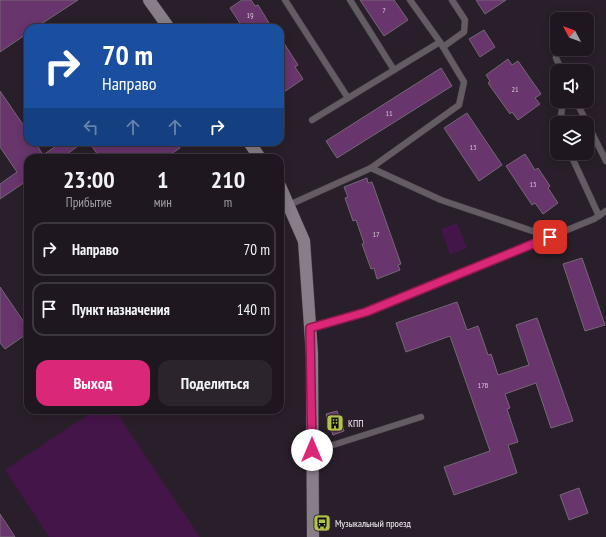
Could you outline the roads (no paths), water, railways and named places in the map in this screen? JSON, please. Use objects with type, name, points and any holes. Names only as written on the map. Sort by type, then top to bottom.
[{"type":"street","points":[[149,0],[166,24]]},
{"type":"street","points":[[284,196],[304,241],[310,328],[313,537]]},
{"type":"lane","points":[[285,0],[348,98]]},
{"type":"lane","points":[[350,0],[394,70]]},
{"type":"lane","points":[[288,205],[371,168],[459,105],[464,82],[441,44],[410,0]]},
{"type":"lane","points":[[312,120],[394,70],[464,32],[465,20],[452,0]]},
{"type":"lane","points":[[556,58],[559,64]]},
{"type":"lane","points":[[580,108],[606,161]]},
{"type":"lane","points":[[573,160],[599,216]]},
{"type":"lane","points":[[371,168],[441,200],[550,237]]},
{"type":"lane","points":[[310,328],[366,312],[550,237],[599,216],[606,211]]},
{"type":"lane","points":[[333,445],[421,417]]},
{"type":"place","name":"КПП","points":[[335,423]]},
{"type":"place","name":"Музыкальный проезд","points":[[322,523]]}]
